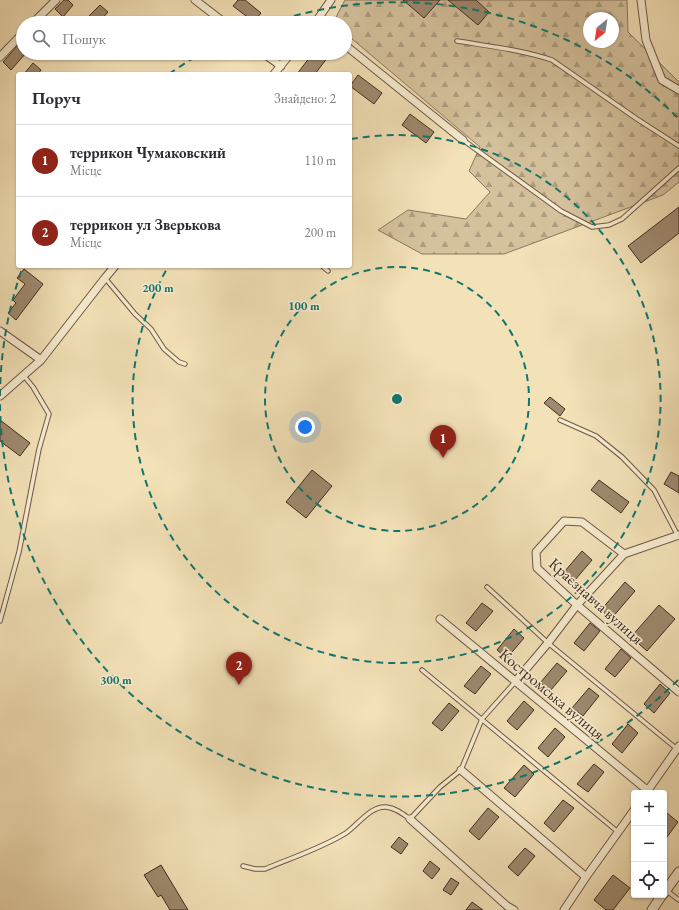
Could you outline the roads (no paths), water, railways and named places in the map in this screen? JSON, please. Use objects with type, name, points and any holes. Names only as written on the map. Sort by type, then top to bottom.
[{"type":"street","points":[[40,16],[56,0]]},
{"type":"street","points":[[195,0],[215,16]]},
{"type":"street","points":[[321,16],[331,0]]},
{"type":"street","points":[[641,0],[646,40],[662,80],[679,90]]},
{"type":"street","points":[[0,57],[16,41]]},
{"type":"street","points":[[352,51],[462,140]]},
{"type":"street","points":[[273,60],[280,66]]},
{"type":"street","points":[[276,72],[285,60]]},
{"type":"street","points":[[0,396],[41,360],[113,268]]},
{"type":"street","points":[[0,331],[41,360]]},
{"type":"street","name":"Краєзнавча вулиця","points":[[624,554],[582,522],[564,521],[536,552],[537,568],[577,605],[679,692]]},
{"type":"street","points":[[515,682],[548,643],[577,605],[624,554],[679,536]]},
{"type":"street","name":"Костромська вулиця","points":[[440,619],[644,790]]},
{"type":"street","points":[[647,790],[678,747]]},
{"type":"street","points":[[461,770],[586,878]]},
{"type":"street","points":[[564,910],[631,814]]},
{"type":"street","points":[[410,819],[507,906],[514,910]]},
{"type":"street","points":[[667,889],[679,872]]},
{"type":"street","points":[[652,910],[660,898]]},
{"type":"lane","points":[[457,41],[539,56],[552,60],[679,146]]},
{"type":"lane","points":[[462,140],[561,211],[592,227],[609,225],[622,219],[679,168]]},
{"type":"lane","points":[[324,268],[328,271]]},
{"type":"lane","points":[[105,278],[135,314],[151,329],[164,349],[179,362],[185,364]]},
{"type":"lane","points":[[0,621],[19,552],[38,449],[49,414],[33,386],[23,375]]},
{"type":"lane","points":[[560,420],[596,436],[622,457],[654,490],[679,536]]},
{"type":"lane","points":[[486,587],[548,643],[678,747]]},
{"type":"lane","points":[[422,670],[618,832]]},
{"type":"lane","points":[[243,866],[254,869],[265,869],[322,845],[346,833],[374,810],[386,807],[396,809],[410,819],[440,787],[461,770],[482,719],[515,682]]},
{"type":"lane","points":[[667,894],[679,900]]},
{"type":"place","name":"террикон Чумаковский","points":[[443,458]]},
{"type":"place","name":"террикон ул Зверькова","points":[[239,685]]}]
